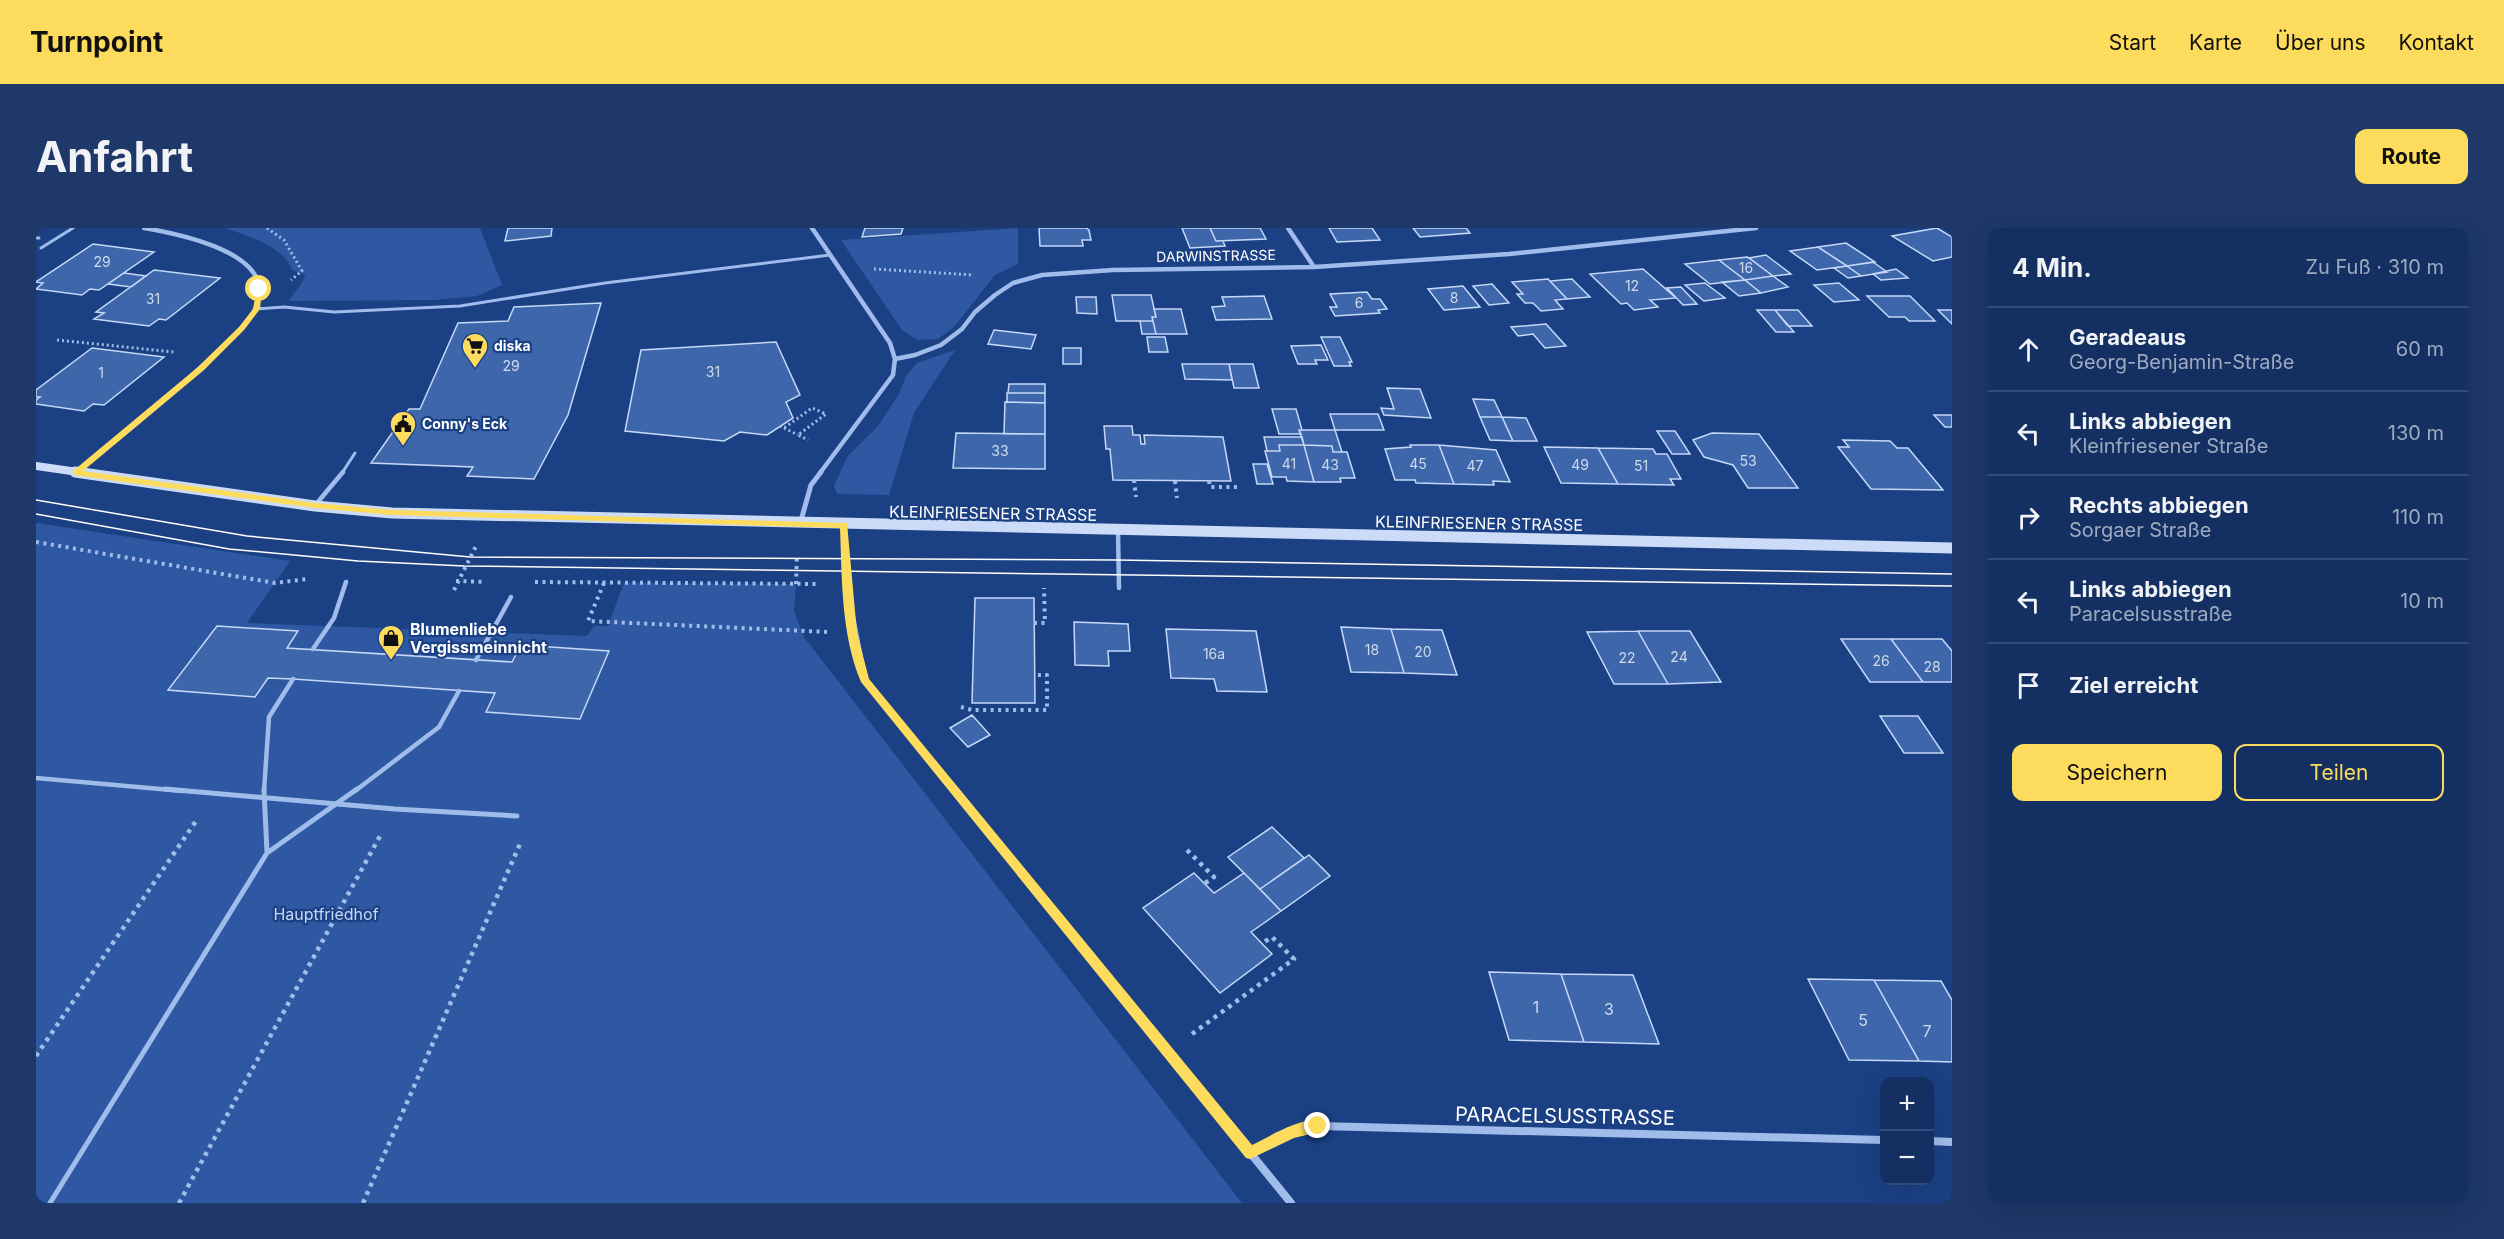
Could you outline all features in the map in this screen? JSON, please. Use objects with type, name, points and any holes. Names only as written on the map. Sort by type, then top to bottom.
[{"type":"street","points":[[76,473],[213,357],[242,328],[256,309],[259,289],[256,277],[247,264],[229,252],[170,232],[144,228]]},
{"type":"street","points":[[800,524],[811,485],[893,375],[895,359],[890,343],[812,228]]},
{"type":"street","points":[[1288,228],[1314,267]]},
{"type":"street","name":"DARWINSTRASSE","points":[[895,359],[915,355],[941,345],[962,329],[975,312],[995,295],[1013,283],[1042,275],[1092,271],[1314,267],[1509,254],[1756,228]]},
{"type":"street","name":"KLEINFRIESENER STRASSE","points":[[36,466],[315,506],[392,513],[844,525],[1952,548]]},
{"type":"street","points":[[844,525],[852,633],[865,680],[1291,1203]]},
{"type":"street","name":"PARACELSUSSTRASSE","points":[[1250,1153],[1293,1131],[1318,1126],[1880,1140]]},
{"type":"street","points":[[1934,1141],[1952,1142]]},
{"type":"lane","points":[[41,248],[73,228]]},
{"type":"lane","points":[[256,309],[284,307],[334,312],[460,306],[605,283],[830,255]]},
{"type":"lane","points":[[315,506],[336,482],[355,453]]},
{"type":"lane","points":[[1118,531],[1119,588]]},
{"type":"lane","points":[[313,650],[334,618],[345,582]]},
{"type":"lane","points":[[476,660],[511,597]]},
{"type":"lane","points":[[267,853],[264,797],[268,717],[293,679]]},
{"type":"lane","points":[[50,1203],[267,853],[338,804],[439,727],[459,691]]},
{"type":"lane","points":[[36,778],[395,809],[517,816]]},
{"type":"path","points":[[839,268],[994,276],[1013,283]]},
{"type":"path","points":[[57,340],[213,357]]},
{"type":"path","points":[[798,435],[826,414],[812,408],[782,427],[798,435],[817,444],[839,449]]},
{"type":"path","points":[[1209,481],[1210,487],[1241,487]]},
{"type":"path","points":[[36,542],[275,583],[307,579]]},
{"type":"path","points":[[796,584],[797,548]]},
{"type":"path","points":[[456,581],[490,582]]},
{"type":"path","points":[[525,582],[847,585]]},
{"type":"path","points":[[604,583],[588,621],[852,633]]},
{"type":"path","points":[[1034,623],[1045,623],[1044,588]]},
{"type":"path","points":[[961,707],[972,710],[1047,710],[1047,675],[1035,675]]},
{"type":"path","points":[[36,1056],[216,793]]},
{"type":"path","points":[[179,1203],[395,809]]},
{"type":"path","points":[[363,1203],[521,846],[517,816]]},
{"type":"path","points":[[1187,850],[1214,877],[1204,884]]},
{"type":"path","points":[[1168,1052],[1294,959],[1272,937],[1261,944]]},
{"type":"green space","points":[[225,228],[480,228],[502,285],[477,296],[435,300],[289,301],[305,275],[292,270],[281,254],[273,248]]},
{"type":"green space","points":[[1018,228],[1018,264],[995,275],[955,326],[938,339],[918,340],[902,330],[841,240]]},
{"type":"green space","points":[[955,350],[914,413],[889,495],[837,494],[834,486],[847,457],[878,426],[899,394],[906,376],[917,363]]},
{"type":"green space","name":"Hauptfriedhof","points":[[36,523],[290,561],[247,623],[587,636],[594,626],[608,626],[624,583],[796,584],[794,611],[804,637],[1242,1203],[36,1203]]},
{"type":"building","points":[[508,228],[552,228],[551,236],[505,241]]},
{"type":"building","points":[[865,228],[903,228],[901,234],[862,237]]},
{"type":"building","points":[[1039,228],[1086,228],[1089,230],[1091,240],[1082,240],[1083,246],[1040,246]]},
{"type":"building","points":[[1182,228],[1210,228],[1216,241],[1223,241],[1225,246],[1190,248]]},
{"type":"building","points":[[1210,228],[1260,228],[1266,239],[1216,241]]},
{"type":"building","points":[[1329,228],[1372,228],[1380,240],[1337,242]]},
{"type":"building","points":[[1413,228],[1466,228],[1470,233],[1420,237]]},
{"type":"building","points":[[1937,228],[1952,237],[1952,257],[1933,261],[1892,236]]},
{"type":"building","points":[[1846,243],[1875,262],[1847,266],[1818,247]]},
{"type":"building","points":[[93,244],[154,252],[99,290],[90,289],[82,295],[36,289],[43,283],[36,282]]},
{"type":"building","points":[[1818,247],[1847,266],[1817,270],[1790,251]]},
{"type":"building","points":[[1766,255],[1791,274],[1773,276],[1749,258]]},
{"type":"building","points":[[1747,257],[1773,276],[1745,280],[1719,260]]},
{"type":"building","points":[[1719,260],[1745,280],[1710,284],[1685,264]]},
{"type":"building","points":[[1873,262],[1887,272],[1861,276],[1847,266]]},
{"type":"building","points":[[1847,266],[1861,276],[1848,278],[1834,268]]},
{"type":"building","points":[[1643,269],[1676,298],[1650,300],[1658,307],[1634,310],[1627,303],[1621,304],[1590,274]]},
{"type":"building","points":[[1896,269],[1908,278],[1881,280],[1873,274]]},
{"type":"building","points":[[154,270],[220,278],[166,320],[159,319],[149,326],[94,319],[104,313],[96,312]]},
{"type":"building","points":[[124,273],[146,276],[131,287],[108,284]]},
{"type":"building","points":[[1773,276],[1788,287],[1761,293],[1745,280]]},
{"type":"building","points":[[1548,279],[1567,299],[1555,300],[1563,309],[1541,311],[1533,303],[1525,303],[1517,294],[1523,294],[1512,282]]},
{"type":"building","points":[[1572,279],[1590,297],[1567,299],[1550,281]]},
{"type":"building","points":[[1745,280],[1761,293],[1739,296],[1722,282]]},
{"type":"building","points":[[1705,283],[1725,298],[1704,301],[1685,285]]},
{"type":"building","points":[[1839,283],[1859,300],[1834,302],[1814,285]]},
{"type":"building","points":[[1492,284],[1509,303],[1489,305],[1473,286]]},
{"type":"building","points":[[1463,286],[1480,307],[1444,310],[1428,289]]},
{"type":"building","points":[[1681,287],[1697,304],[1683,305],[1667,288]]},
{"type":"building","points":[[1367,292],[1372,299],[1380,299],[1387,309],[1378,310],[1380,313],[1335,316],[1330,307],[1337,307],[1330,294]]},
{"type":"building","points":[[1112,295],[1151,295],[1156,317],[1152,317],[1153,321],[1116,321]]},
{"type":"building","points":[[1264,296],[1272,319],[1216,320],[1212,307],[1225,306],[1222,297]]},
{"type":"building","points":[[1867,296],[1910,296],[1935,321],[1909,321],[1905,317],[1889,317]]},
{"type":"building","points":[[1076,297],[1096,297],[1097,314],[1077,313]]},
{"type":"building","points":[[601,303],[568,415],[534,479],[467,476],[473,467],[371,463],[409,409],[420,409],[458,323],[508,321],[514,307]]},
{"type":"building","points":[[1154,309],[1181,309],[1187,334],[1156,334],[1152,317],[1156,317]]},
{"type":"building","points":[[1757,310],[1775,310],[1794,332],[1776,332]]},
{"type":"building","points":[[1775,310],[1798,310],[1812,326],[1788,326]]},
{"type":"building","points":[[1938,310],[1952,310],[1952,324]]},
{"type":"building","points":[[1140,321],[1153,321],[1156,334],[1142,334]]},
{"type":"building","points":[[1546,324],[1566,346],[1545,348],[1533,334],[1518,336],[1511,327]]},
{"type":"building","points":[[994,330],[1036,335],[1031,349],[988,344]]},
{"type":"building","points":[[1147,337],[1165,337],[1168,352],[1149,352]]},
{"type":"building","points":[[1321,337],[1340,337],[1352,362],[1349,362],[1351,366],[1334,366]]},
{"type":"building","points":[[776,342],[800,395],[786,402],[793,418],[767,435],[740,432],[724,441],[625,431],[641,350]]},
{"type":"building","points":[[1321,345],[1328,360],[1315,360],[1317,364],[1298,364],[1291,346]]},
{"type":"building","points":[[92,348],[164,357],[104,405],[93,404],[84,411],[36,404],[36,400],[40,397],[36,397],[36,390]]},
{"type":"building","points":[[1063,348],[1081,348],[1081,364],[1063,364]]},
{"type":"building","points":[[1182,364],[1229,364],[1232,380],[1185,379]]},
{"type":"building","points":[[1229,364],[1253,364],[1259,388],[1234,388]]},
{"type":"building","points":[[1009,384],[1045,384],[1045,393],[1008,393]]},
{"type":"building","points":[[1387,388],[1420,389],[1431,418],[1384,415],[1381,408],[1394,409]]},
{"type":"building","points":[[1007,393],[1045,393],[1045,403],[1007,402]]},
{"type":"building","points":[[1473,399],[1494,400],[1502,417],[1480,417]]},
{"type":"building","points":[[1005,402],[1045,403],[1045,434],[1004,434]]},
{"type":"building","points":[[1272,409],[1296,409],[1301,434],[1279,434]]},
{"type":"building","points":[[1330,414],[1378,414],[1384,430],[1335,430]]},
{"type":"building","points":[[1934,415],[1952,415],[1952,427],[1945,427]]},
{"type":"building","points":[[1480,417],[1502,417],[1513,441],[1490,440]]},
{"type":"building","points":[[1502,417],[1526,418],[1537,441],[1513,441]]},
{"type":"building","points":[[1104,426],[1132,426],[1133,435],[1140,435],[1141,444],[1145,444],[1144,435],[1223,437],[1231,481],[1113,480],[1110,449],[1106,449]]},
{"type":"building","points":[[1299,430],[1335,430],[1342,452],[1333,452],[1332,446],[1304,445]]},
{"type":"building","points":[[1657,431],[1675,431],[1690,454],[1672,454]]},
{"type":"building","points":[[956,433],[1045,434],[1045,469],[953,468]]},
{"type":"building","points":[[1712,433],[1759,434],[1798,488],[1748,488],[1733,465],[1704,457],[1693,440]]},
{"type":"building","points":[[1264,437],[1302,437],[1304,445],[1279,445],[1280,451],[1267,451]]},
{"type":"building","points":[[1843,440],[1890,441],[1897,448],[1908,448],[1943,490],[1871,489],[1838,447],[1849,447]]},
{"type":"building","points":[[1279,445],[1304,445],[1314,482],[1287,481],[1286,477],[1272,477],[1265,451],[1280,451]]},
{"type":"building","points":[[1304,445],[1332,446],[1333,452],[1347,452],[1355,478],[1340,478],[1341,482],[1314,482]]},
{"type":"building","points":[[1410,445],[1439,445],[1454,484],[1395,480],[1385,449],[1411,447]]},
{"type":"building","points":[[1439,445],[1496,450],[1510,482],[1493,481],[1494,485],[1454,484]]},
{"type":"building","points":[[1544,447],[1598,448],[1618,484],[1561,483]]},
{"type":"building","points":[[1598,448],[1653,449],[1656,454],[1667,454],[1681,479],[1670,479],[1674,485],[1618,484]]},
{"type":"building","points":[[1253,464],[1267,464],[1273,484],[1257,484]]},
{"type":"building","points":[[975,598],[1034,598],[1035,703],[972,703]]},
{"type":"building","points":[[1074,622],[1128,624],[1130,651],[1108,651],[1109,666],[1075,665]]},
{"type":"building","points":[[217,626],[298,631],[287,648],[512,662],[521,645],[609,651],[580,719],[486,712],[495,693],[268,678],[255,697],[168,690]]},
{"type":"building","points":[[1341,627],[1391,629],[1404,673],[1351,672]]},
{"type":"building","points":[[1166,629],[1256,631],[1267,692],[1217,691],[1214,679],[1171,678]]},
{"type":"building","points":[[1391,629],[1442,630],[1457,675],[1404,673]]},
{"type":"building","points":[[1638,631],[1668,684],[1614,684],[1587,632]]},
{"type":"building","points":[[1638,631],[1690,631],[1721,682],[1668,684]]},
{"type":"building","points":[[1841,639],[1891,639],[1923,682],[1870,682]]},
{"type":"building","points":[[1891,639],[1942,639],[1952,651],[1952,682],[1923,682]]},
{"type":"building","points":[[972,715],[990,735],[968,747],[950,728]]},
{"type":"building","points":[[1880,716],[1918,716],[1943,753],[1904,753]]},
{"type":"building","points":[[1272,827],[1304,858],[1260,889],[1228,857]]},
{"type":"building","points":[[1309,855],[1330,876],[1281,911],[1260,889]]},
{"type":"building","points":[[1194,873],[1214,893],[1244,873],[1281,911],[1251,932],[1272,954],[1220,993],[1143,908]]},
{"type":"building","points":[[1489,972],[1561,974],[1584,1042],[1509,1040]]},
{"type":"building","points":[[1561,974],[1633,975],[1659,1044],[1584,1042]]},
{"type":"building","points":[[1808,979],[1874,980],[1919,1061],[1849,1060]]},
{"type":"building","points":[[1874,980],[1941,981],[1952,1000],[1952,1062],[1919,1061]]},
{"type":"tram line","points":[[36,500],[247,536],[470,557],[1118,560],[1952,574]]},
{"type":"tram line","points":[[36,514],[229,549],[358,561],[464,566],[1952,586]]},
{"type":"place","name":"diska","points":[[475,369]]},
{"type":"place","name":"Conny's Eck","points":[[403,447]]},
{"type":"place","name":"Blumenliebe Vergissmeinnicht","points":[[391,661]]},
{"type":"route","points":[[259,289],[256,309],[242,328],[201,368],[76,473],[315,506],[392,513],[844,525],[852,633],[865,680],[1250,1153],[1293,1131],[1318,1126]]}]
